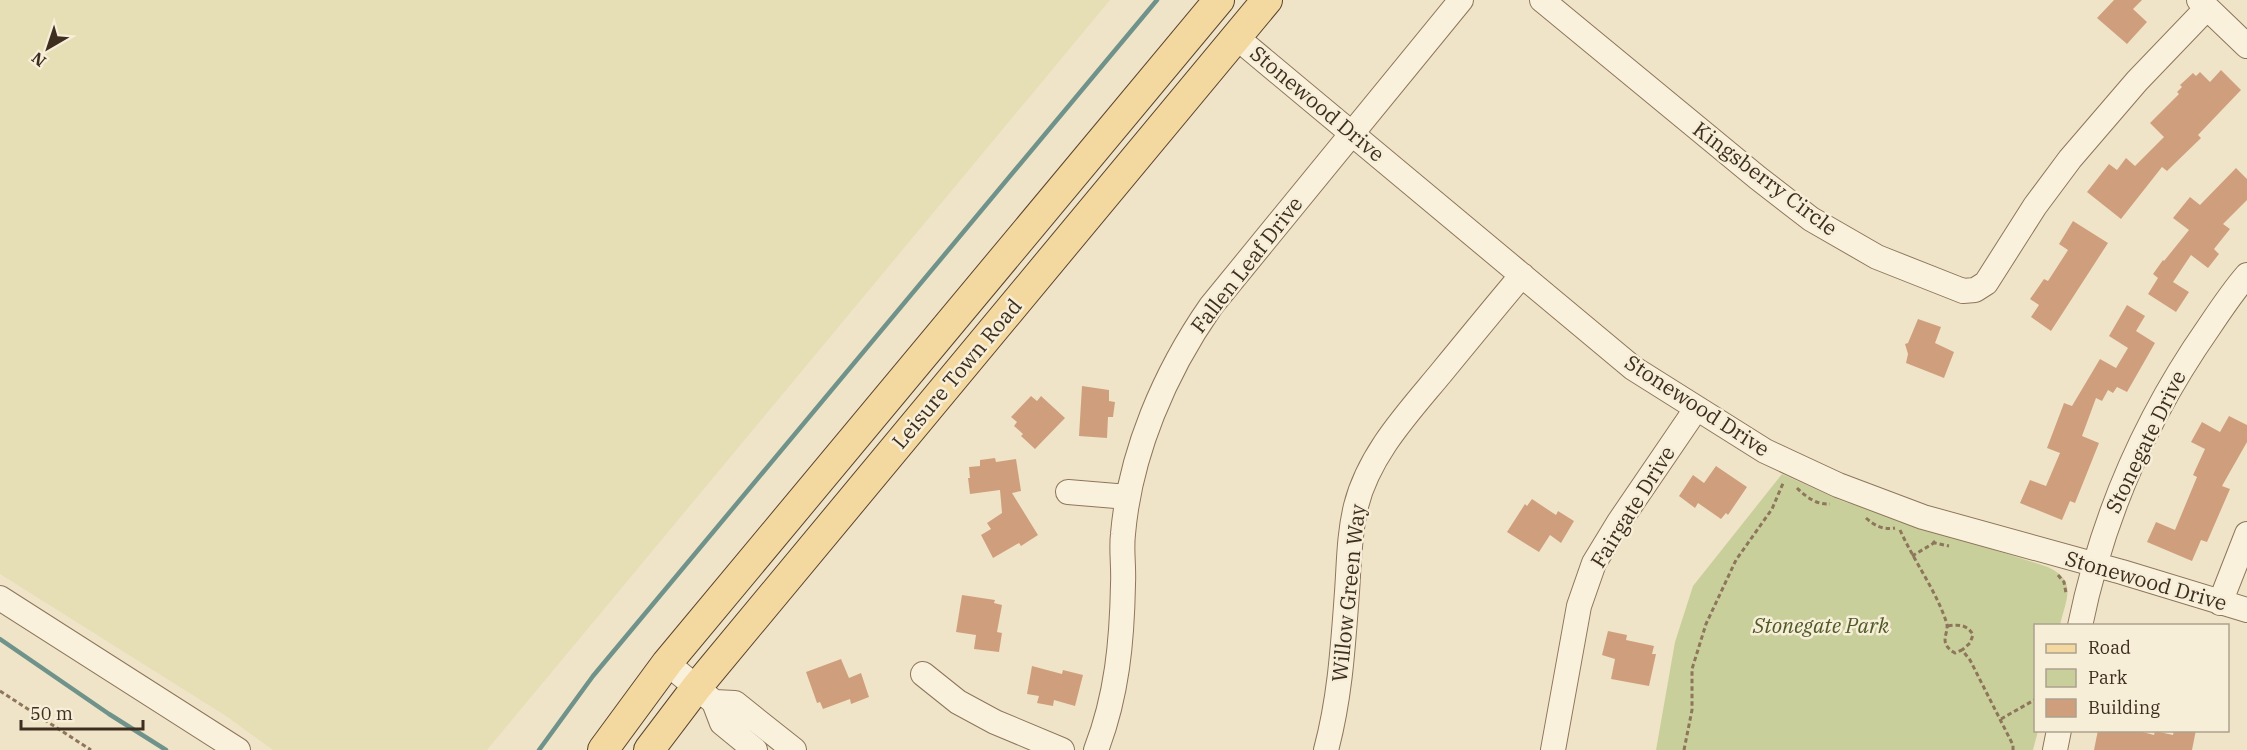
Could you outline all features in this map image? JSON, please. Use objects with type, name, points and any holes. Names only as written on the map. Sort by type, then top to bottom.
[{"type":"main road","name":"Leisure Town Road","points":[[603,750],[667,663],[1219,0]]},
{"type":"main road","name":"Leisure Town Road","points":[[650,750],[705,695],[1267,0]]},
{"type":"street","name":"Fallen Leaf Drive","points":[[1096,750],[1114,693],[1120,654],[1123,600],[1122,536],[1128,497],[1150,420],[1163,388],[1191,335],[1211,306],[1461,0]]},
{"type":"street","name":"Kingsberry Circle","points":[[1542,0],[1811,219],[1877,257],[1963,291],[1975,290],[1986,283],[2035,206],[2070,159],[2203,4]]},
{"type":"street","points":[[2203,4],[2247,46]]},
{"type":"street","name":"Stonewood Drive","points":[[1236,37],[1633,369],[1765,451],[1838,485],[1923,518],[2094,564],[2247,610]]},
{"type":"street","name":"Willow Green Way","points":[[1326,750],[1335,715],[1341,676],[1350,543],[1356,507],[1366,476],[1384,445],[1411,409],[1522,274]]},
{"type":"street","name":"Stonegate Drive","points":[[2080,624],[2094,564],[2118,495],[2149,426],[2187,357],[2247,275]]},
{"type":"street","name":"Fairgate Drive","points":[[1553,750],[1579,606],[1594,563],[1696,409]]},
{"type":"street","points":[[1068,492],[1128,497]]},
{"type":"street","points":[[2220,603],[2247,534]]},
{"type":"street","points":[[0,598],[238,750]]},
{"type":"street","points":[[667,663],[705,695],[722,723],[755,750]]},
{"type":"street","points":[[923,675],[958,702],[994,722],[1062,750]]},
{"type":"street","points":[[705,695],[735,703],[794,750]]},
{"type":"street","points":[[2055,750],[2059,732]]},
{"type":"path","points":[[1684,750],[1692,710],[1692,669],[1706,624],[1736,560],[1772,509],[1787,476],[1789,481]]},
{"type":"path","points":[[1794,485],[1813,501],[1834,504]]},
{"type":"path","points":[[1862,514],[1886,529],[1905,527]]},
{"type":"path","points":[[1899,528],[1941,607],[1948,626],[1944,637],[1949,649],[1955,652],[1970,644],[1973,635],[1964,625],[1948,626]]},
{"type":"path","points":[[1931,539],[1935,543],[1954,546]]},
{"type":"path","points":[[1912,556],[1935,543]]},
{"type":"path","points":[[2052,571],[2064,582],[2066,594],[2064,600]]},
{"type":"path","points":[[1962,650],[1970,660],[2013,745],[2013,750]]},
{"type":"path","points":[[0,691],[91,750]]},
{"type":"path","points":[[2000,720],[2034,700]]},
{"type":"shaded area","points":[[0,0],[1110,0],[487,750],[273,750],[226,716],[0,574]]},
{"type":"green space","name":"Stonegate Park","points":[[1782,474],[1842,501],[2048,567],[2063,578],[2068,592],[2060,624],[2034,624],[2034,732],[2038,732],[2033,750],[1656,750],[1675,642],[1693,586]]},
{"type":"building","points":[[2114,0],[2142,0],[2133,9],[2147,22],[2127,44],[2097,18]]},
{"type":"building","points":[[2221,70],[2241,90],[2198,135],[2201,138],[2167,171],[2162,167],[2121,219],[2087,192],[2109,164],[2117,170],[2126,158],[2135,166],[2164,137],[2150,123],[2179,94],[2177,92],[2182,87],[2180,85],[2193,73],[2196,76],[2200,72],[2210,82]]},
{"type":"building","points":[[2236,168],[2247,179],[2247,200],[2223,224],[2230,229],[2214,249],[2219,254],[2208,268],[2191,255],[2173,282],[2189,292],[2176,312],[2148,294],[2158,278],[2153,274],[2189,230],[2173,218],[2190,197],[2200,205]]},
{"type":"building","points":[[2073,221],[2108,243],[2051,331],[2031,317],[2039,305],[2030,299],[2044,279],[2048,281],[2068,250],[2059,244]]},
{"type":"building","points":[[2127,305],[2145,316],[2136,331],[2155,343],[2127,392],[2117,387],[2113,393],[2108,390],[2102,401],[2096,398],[2082,436],[2099,443],[2075,503],[2070,501],[2062,520],[2020,503],[2030,480],[2046,486],[2060,453],[2047,448],[2064,403],[2072,406],[2100,359],[2116,368],[2128,348],[2109,336]]},
{"type":"building","points":[[1918,319],[1941,327],[1935,343],[1954,352],[1944,378],[1906,363],[1908,354],[1905,344],[1908,343]]},
{"type":"building","points":[[1082,386],[1109,390],[1109,401],[1115,402],[1113,417],[1108,417],[1107,438],[1079,436]]},
{"type":"building","points":[[1031,396],[1037,401],[1041,396],[1065,418],[1035,449],[1021,436],[1023,434],[1014,426],[1017,422],[1011,417]]},
{"type":"building","points":[[2229,416],[2247,425],[2247,442],[2222,486],[2230,489],[2207,542],[2201,540],[2192,561],[2147,542],[2156,522],[2175,530],[2197,477],[2193,475],[2205,449],[2191,442],[2202,422],[2220,432]]},
{"type":"building","points":[[995,458],[996,462],[1016,459],[1021,491],[1012,493],[1038,535],[1021,546],[1019,543],[993,558],[981,535],[991,529],[987,523],[1002,513],[1000,490],[970,494],[968,478],[970,478],[969,467],[980,466],[980,460]]},
{"type":"building","points":[[1716,466],[1747,487],[1728,515],[1726,513],[1721,519],[1698,503],[1695,508],[1679,496],[1693,475],[1704,483]]},
{"type":"building","points":[[1532,499],[1556,515],[1558,511],[1574,521],[1561,543],[1550,535],[1539,552],[1507,532],[1525,504],[1527,506]]},
{"type":"building","points":[[962,595],[995,600],[994,603],[1002,605],[997,632],[1002,633],[999,652],[974,649],[976,635],[956,632]]},
{"type":"building","points":[[1608,631],[1627,635],[1626,640],[1654,646],[1652,654],[1656,654],[1649,686],[1611,679],[1615,659],[1602,655]]},
{"type":"building","points":[[841,659],[849,678],[861,673],[869,697],[851,704],[850,699],[823,709],[820,702],[817,703],[806,672]]},
{"type":"building","points":[[1032,666],[1062,674],[1063,670],[1083,675],[1075,706],[1054,700],[1053,706],[1037,703],[1039,696],[1027,694]]},
{"type":"building","points":[[2098,732],[2143,732],[2154,735],[2155,732],[2160,732],[2173,735],[2174,732],[2196,732],[2192,750],[2094,750]]},
{"type":"waterway","points":[[539,750],[593,676],[1157,0]]},
{"type":"waterway","points":[[0,639],[166,750]]}]
